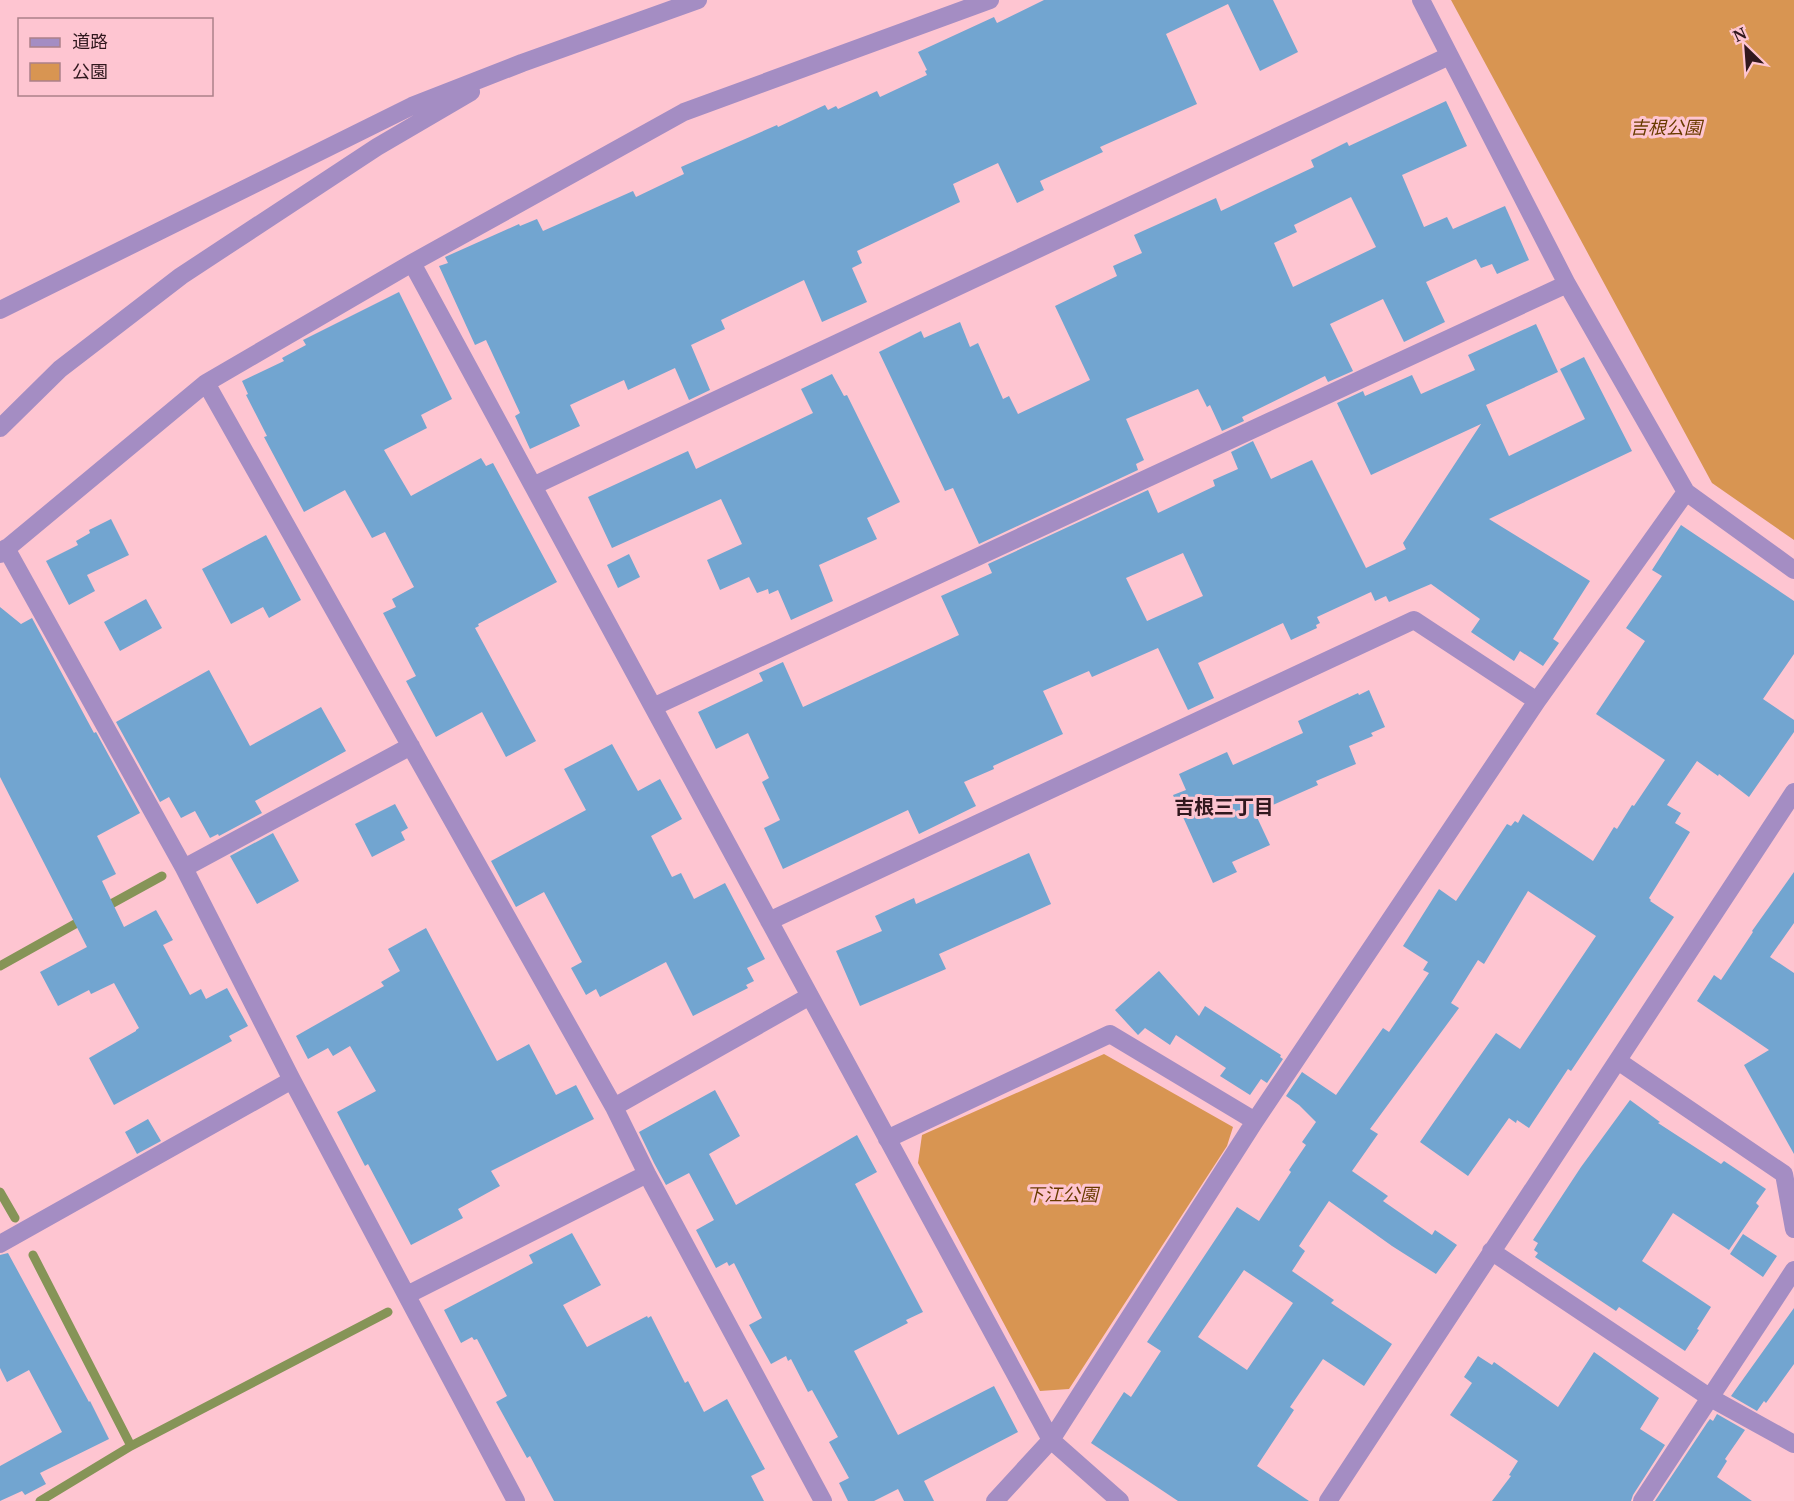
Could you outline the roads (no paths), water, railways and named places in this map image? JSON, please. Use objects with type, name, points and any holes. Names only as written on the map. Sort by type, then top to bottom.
[{"type":"street","points":[[0,310],[412,106],[522,63],[698,0]]},
{"type":"street","points":[[516,1501],[292,1080],[184,868],[3,551],[206,383],[412,263],[684,112],[990,0]]},
{"type":"street","points":[[1421,0],[1567,284],[1686,492],[1794,570]]},
{"type":"street","points":[[533,486],[1449,56]]},
{"type":"street","points":[[0,428],[60,369],[181,276],[377,147],[522,63]]},
{"type":"street","points":[[412,263],[1051,1440],[1120,1501]]},
{"type":"street","points":[[653,707],[1567,284]]},
{"type":"street","points":[[206,383],[614,1107],[647,1174],[823,1501]]},
{"type":"street","points":[[995,1501],[1051,1440],[1256,1121],[1536,701],[1686,492]]},
{"type":"street","points":[[769,921],[1414,620],[1536,701]]},
{"type":"street","points":[[184,868],[411,746]]},
{"type":"street","points":[[1328,1501],[1794,792]]},
{"type":"street","points":[[614,1107],[810,996]]},
{"type":"street","points":[[887,1139],[1110,1034],[1256,1121]]},
{"type":"street","points":[[1618,1061],[1784,1174],[1794,1229]]},
{"type":"street","points":[[0,1244],[292,1080]]},
{"type":"street","points":[[407,1295],[647,1174]]},
{"type":"street","points":[[1491,1251],[1709,1397],[1794,1444]]},
{"type":"street","points":[[1642,1501],[1794,1270]]},
{"type":"waterway","points":[[102,909],[162,876]]},
{"type":"waterway","points":[[0,966],[84,919]]},
{"type":"waterway","points":[[0,1192],[15,1218]]},
{"type":"waterway","points":[[33,1255],[131,1446]]},
{"type":"waterway","points":[[40,1501],[131,1446],[388,1312]]},
{"type":"district","name":"吉根三丁目","points":[[1224,807]]},
{"type":"park label","name":"吉根公園","points":[[1666,128]]},
{"type":"park label","name":"下江公園","points":[[1062,1195]]}]
